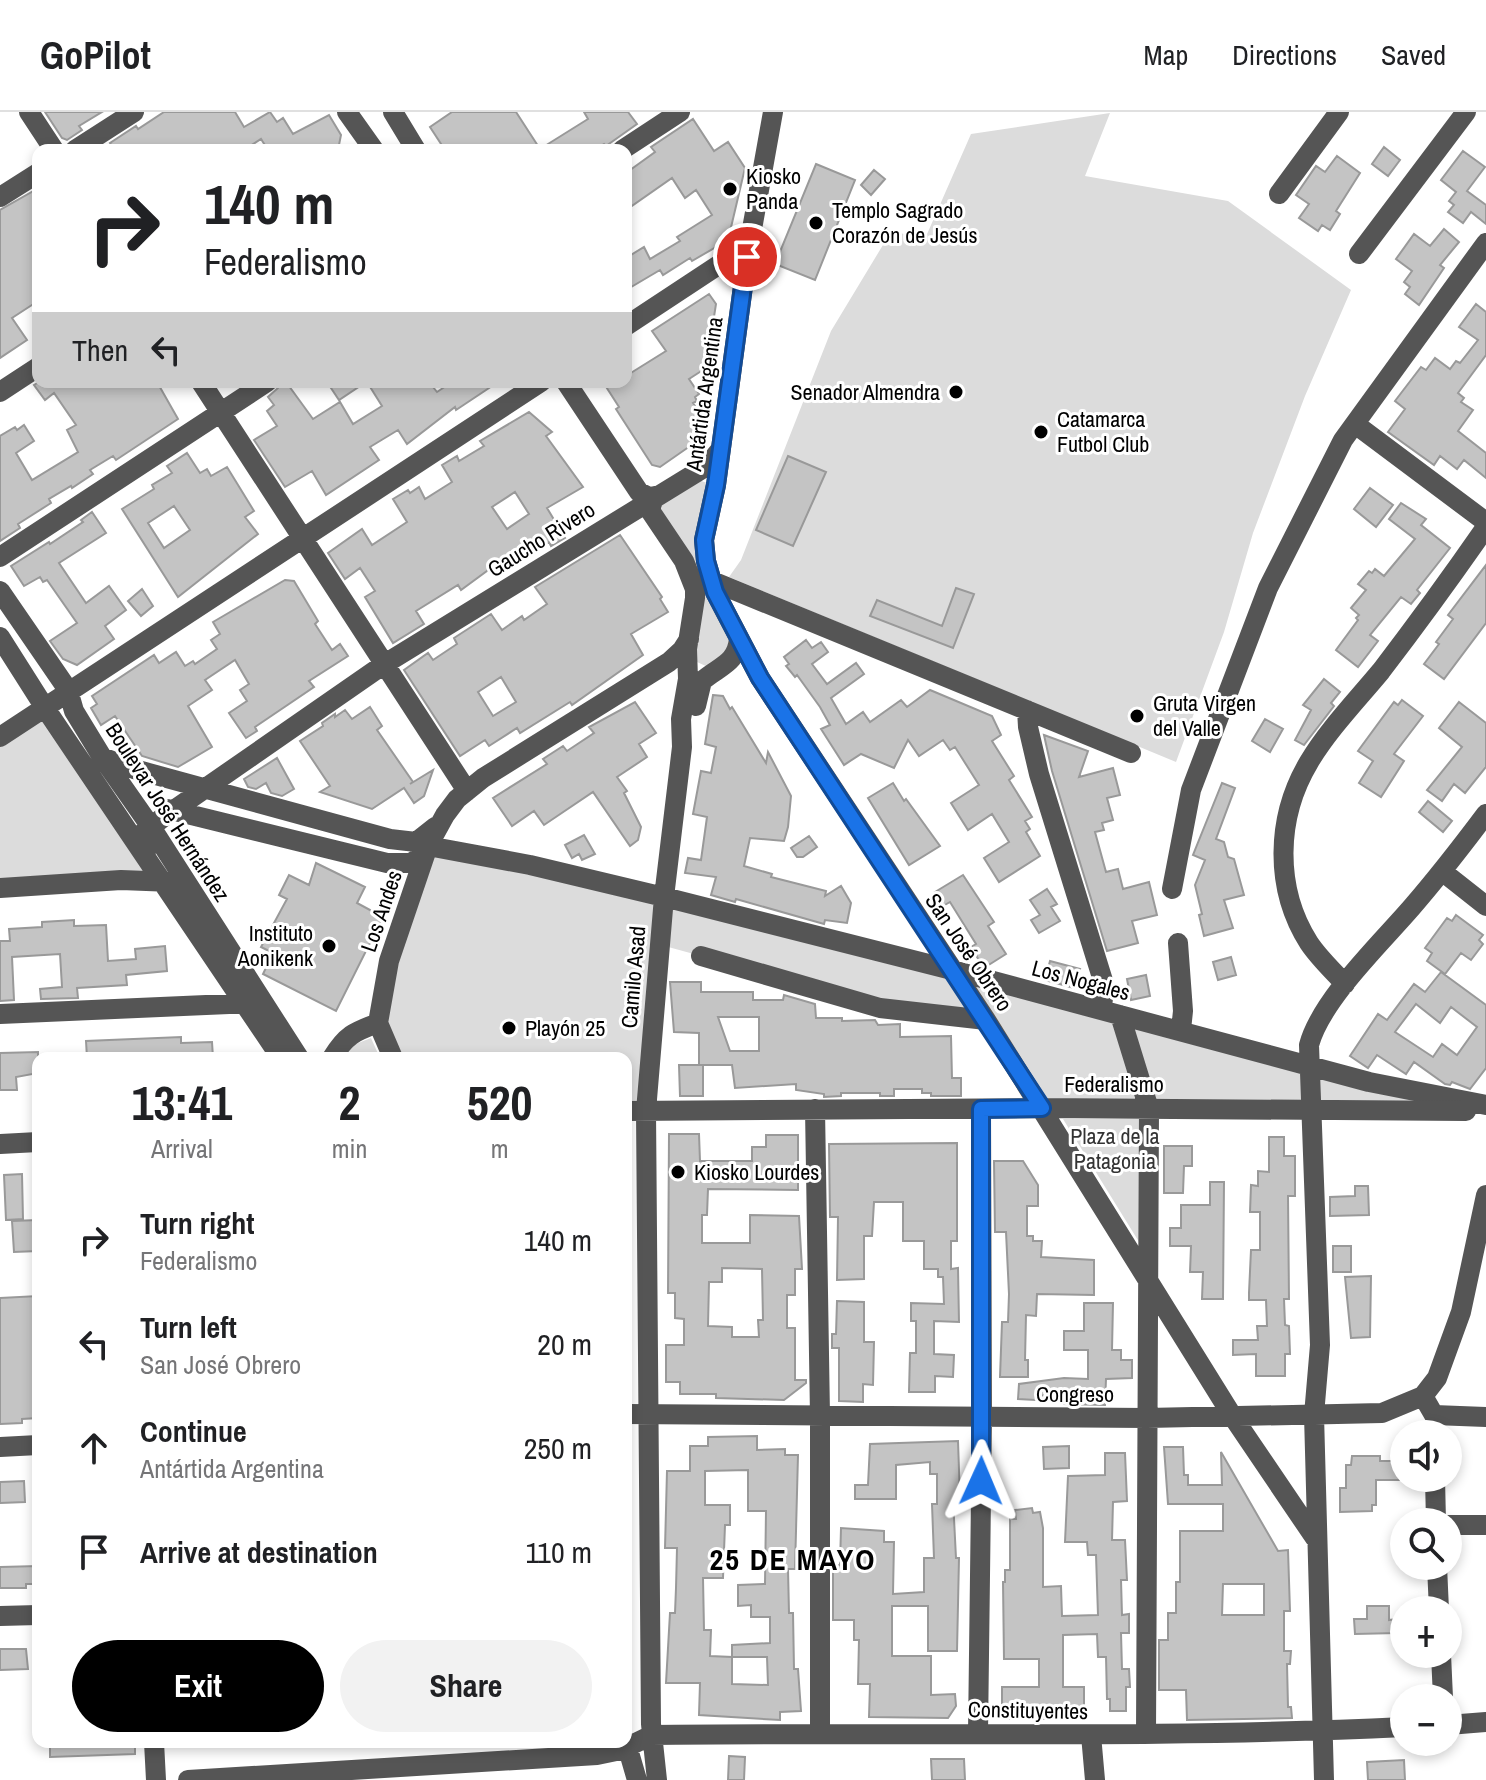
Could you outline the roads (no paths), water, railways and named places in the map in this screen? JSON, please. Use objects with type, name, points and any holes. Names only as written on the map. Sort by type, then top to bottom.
[{"type":"street","points":[[29,112],[50,144]]},
{"type":"street","points":[[84,144],[134,112]]},
{"type":"street","points":[[347,112],[370,144]]},
{"type":"street","points":[[393,112],[412,143]]},
{"type":"street","points":[[631,144],[680,112]]},
{"type":"street","points":[[1279,194],[1339,112]]},
{"type":"street","points":[[1359,254],[1466,112]]},
{"type":"street","name":"Antártida Argentina","points":[[704,540],[716,485],[747,257],[775,113]]},
{"type":"street","points":[[0,197],[32,177]]},
{"type":"street","points":[[1172,889],[1191,790],[1268,588],[1343,440],[1486,243]]},
{"type":"street","points":[[632,322],[717,266],[747,257]]},
{"type":"street","points":[[0,392],[32,371]]},
{"type":"street","points":[[205,388],[467,791]]},
{"type":"street","points":[[0,557],[258,388]]},
{"type":"street","points":[[0,737],[532,388]]},
{"type":"street","points":[[570,388],[639,492],[649,497],[655,496]]},
{"type":"street","points":[[1345,984],[1308,941],[1296,914],[1282,864],[1282,838],[1298,784],[1309,761],[1427,611],[1486,525],[1355,424]]},
{"type":"street","name":"Gaucho Rivero","points":[[151,827],[383,665],[699,471],[712,462],[720,450]]},
{"type":"street","points":[[699,471],[711,474],[716,485]]},
{"type":"street","name":"Los Andes","points":[[378,1023],[386,970],[420,865],[441,822],[457,799],[483,778],[679,663],[689,639],[695,589],[684,561],[651,512],[655,496]]},
{"type":"street","name":"San José Obrero","points":[[704,540],[712,581],[760,678],[986,1020],[1233,1417],[1315,1538]]},
{"type":"street","points":[[712,581],[1131,753]]},
{"type":"street","name":"Boulevar José Hernández","points":[[0,591],[68,690],[74,711],[184,881],[278,1052]]},
{"type":"street","points":[[682,747],[692,722],[700,686],[736,655],[739,611],[756,600]]},
{"type":"street","name":"Boulevar José Hernández","points":[[0,637],[163,882],[253,1003],[294,1052]]},
{"type":"street","points":[[664,897],[682,747],[679,663],[717,670],[741,662],[760,678]]},
{"type":"street","points":[[1027,710],[1039,774],[1111,1013],[1149,1109],[1146,1734]]},
{"type":"street","points":[[102,757],[390,839],[416,842],[441,822]]},
{"type":"street","points":[[97,782],[112,793],[175,811],[387,863],[420,865]]},
{"type":"street","points":[[1324,1780],[1315,1538],[1314,1415],[1320,1345],[1309,1045],[1312,1035],[1345,984],[1443,872],[1486,814]]},
{"type":"street","points":[[146,856],[142,837],[151,827]]},
{"type":"street","points":[[390,839],[412,852],[420,865]]},
{"type":"street","points":[[387,863],[406,877],[420,865]]},
{"type":"street","name":"Los Nogales","points":[[420,865],[530,865],[952,970],[1369,1082],[1486,1105]]},
{"type":"street","points":[[1443,872],[1486,906]]},
{"type":"street","points":[[0,888],[121,880],[184,881]]},
{"type":"street","name":"Camilo Asad","points":[[657,1780],[652,1735],[650,1413],[636,1111],[664,897]]},
{"type":"street","points":[[1178,943],[1183,1011],[1181,1030]]},
{"type":"street","points":[[701,956],[880,1008],[986,1020]]},
{"type":"street","points":[[0,1014],[253,1003]]},
{"type":"street","points":[[336,1052],[352,1033],[378,1023],[390,1052]]},
{"type":"street","name":"Federalismo","points":[[636,1111],[1042,1108],[1486,1111]]},
{"type":"street","points":[[815,1109],[820,1415],[820,1733]]},
{"type":"street","points":[[978,1733],[982,1418],[981,1109]]},
{"type":"street","points":[[0,1144],[32,1142]]},
{"type":"street","points":[[1432,1420],[1423,1396],[1437,1378],[1461,1312],[1486,1195]]},
{"type":"street","name":"Congreso","points":[[632,1414],[1233,1417],[1382,1413],[1423,1396]]},
{"type":"street","points":[[1462,1421],[1486,1417]]},
{"type":"street","points":[[0,1447],[32,1445]]},
{"type":"street","points":[[1462,1525],[1486,1525]]},
{"type":"street","points":[[0,1616],[32,1615]]},
{"type":"street","points":[[1462,1724],[1486,1722]]},
{"type":"street","name":"Constituyentes","points":[[652,1735],[1091,1735],[1390,1728]]},
{"type":"street","points":[[632,1743],[652,1735]]},
{"type":"street","points":[[1091,1735],[1095,1780]]},
{"type":"street","points":[[154,1748],[156,1780]]},
{"type":"street","points":[[188,1780],[597,1755],[618,1748]]},
{"type":"street","points":[[628,1748],[637,1780]]},
{"type":"place","name":"Kiosko Panda","points":[[730,189]]},
{"type":"place","name":"Templo Sagrado Corazón de Jesús","points":[[816,223]]},
{"type":"place","name":"Senador Almendra","points":[[956,392]]},
{"type":"place","name":"Catamarca Futbol Club","points":[[1041,432]]},
{"type":"place","name":"Gruta Virgen del Valle","points":[[1137,716]]},
{"type":"place","name":"Instituto Aonikenk","points":[[329,946]]},
{"type":"place","name":"Playón 25","points":[[509,1028]]},
{"type":"place","name":"Kiosko Lourdes","points":[[678,1172]]},
{"type":"district","name":"25 DE MAYO","points":[[793,1559]]},
{"type":"park label","name":"Plaza de la Patagonia","points":[[1115,1148]]}]
